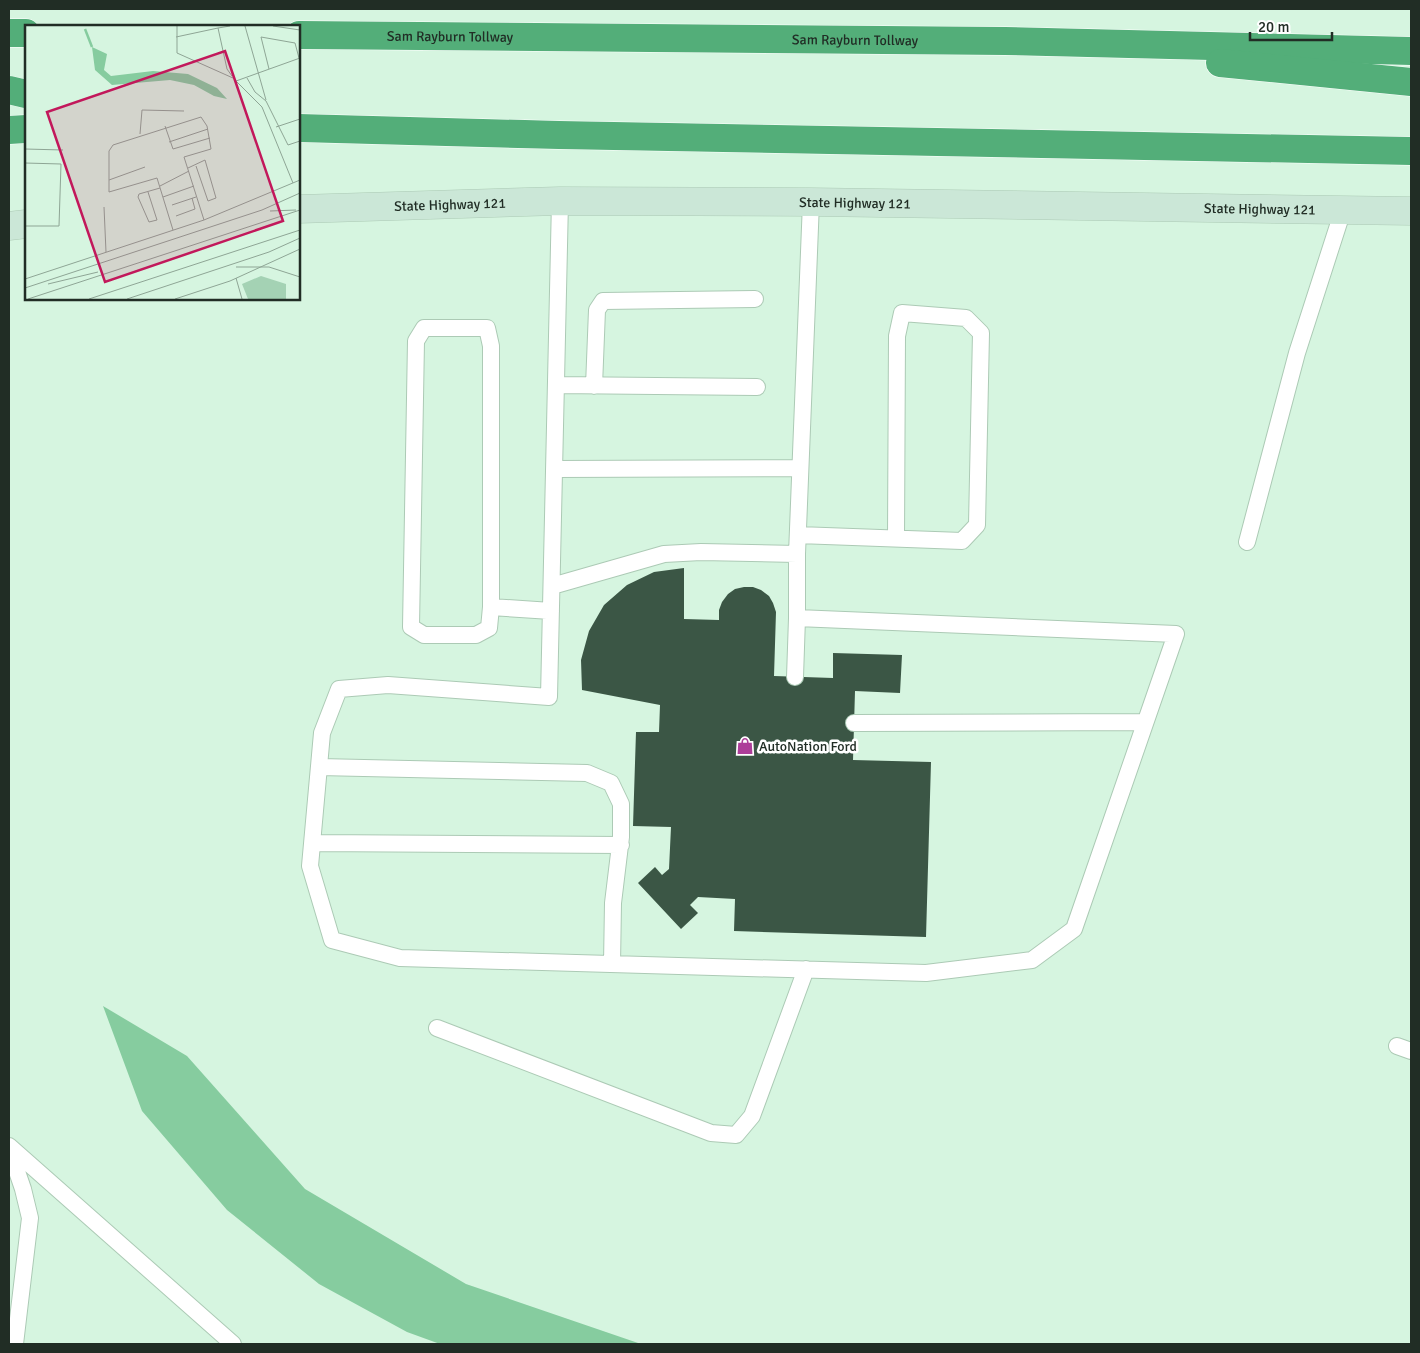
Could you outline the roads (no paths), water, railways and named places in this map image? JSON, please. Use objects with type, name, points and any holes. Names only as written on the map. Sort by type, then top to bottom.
[{"type":"highway","points":[[9,33],[25,33]]},
{"type":"highway","name":"Sam Rayburn Tollway","points":[[300,35],[1005,42],[1411,51]]},
{"type":"highway","points":[[1005,42],[1411,82]]},
{"type":"highway","points":[[9,90],[25,94]]},
{"type":"highway","points":[[300,128],[559,135],[1411,151]]},
{"type":"highway","points":[[9,130],[25,129]]},
{"type":"main road","name":"State Highway 121","points":[[300,209],[560,200],[1411,211]]},
{"type":"main road","points":[[9,226],[25,224]]},
{"type":"lane","points":[[560,200],[549,697],[388,685],[339,689],[322,733],[310,866],[332,940],[400,958],[926,973],[1032,960],[1074,929],[1176,634],[797,618]]},
{"type":"lane","points":[[795,676],[797,554],[811,202]]},
{"type":"lane","points":[[1247,542],[1297,353],[1343,210]]},
{"type":"lane","points":[[594,386],[597,310],[603,301],[755,300]]},
{"type":"lane","points":[[798,535],[962,541],[977,525],[981,333],[966,318],[902,313],[897,336],[896,538]]},
{"type":"lane","points":[[424,328],[487,328],[491,346],[491,607],[489,628],[476,635],[424,636],[411,627],[416,341],[424,328]]},
{"type":"lane","points":[[556,385],[758,387]]},
{"type":"lane","points":[[554,469],[800,468]]},
{"type":"lane","points":[[552,586],[664,554],[701,552],[797,554]]},
{"type":"lane","points":[[491,607],[551,611]]},
{"type":"lane","points":[[854,723],[1145,722]]},
{"type":"lane","points":[[319,767],[587,773],[611,783],[621,804],[621,845],[613,903],[612,964]]},
{"type":"lane","points":[[312,843],[621,845]]},
{"type":"lane","points":[[437,1028],[711,1133],[736,1135],[752,1116],[806,969]]},
{"type":"lane","points":[[9,1147],[23,1189],[30,1218],[15,1344]]},
{"type":"lane","points":[[9,1147],[233,1344]]},
{"type":"place","name":"AutoNation Ford","points":[[745,746]]}]
